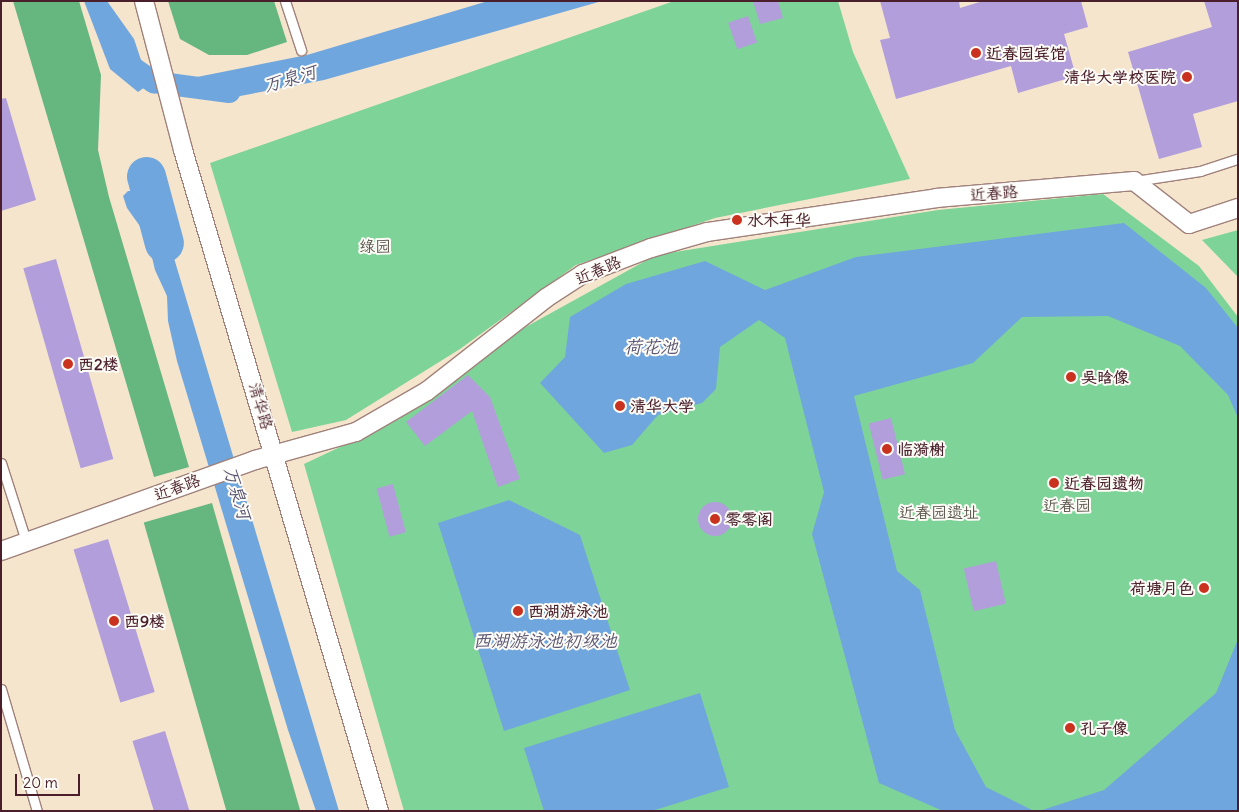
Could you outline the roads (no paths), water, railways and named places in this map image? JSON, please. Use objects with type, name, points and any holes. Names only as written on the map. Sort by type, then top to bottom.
[{"type":"street","name":"清华路","points":[[144,1],[183,150],[275,454],[379,811]]},
{"type":"street","name":"近春路","points":[[1,551],[199,479],[275,454],[356,432],[427,391],[546,298],[583,274],[651,248],[707,232],[762,222],[936,198],[1134,181]]},
{"type":"street","points":[[1134,181],[1189,224],[1238,208]]},
{"type":"lane","points":[[285,1],[301,50]]},
{"type":"lane","points":[[1134,181],[1200,171],[1238,159]]},
{"type":"lane","points":[[1,463],[26,541]]},
{"type":"lane","points":[[1,689],[37,811]]},
{"type":"water","points":[[84,1],[107,1],[134,39],[149,84],[138,92],[110,69]]},
{"type":"water","points":[[488,1],[602,1],[324,80],[219,100],[201,98],[197,77],[307,55]]},
{"type":"water","points":[[128,191],[154,191],[339,811],[316,811],[288,730],[177,361],[168,321],[167,296],[155,270],[147,236],[127,208],[123,196]]},
{"type":"water","name":"荷花池","points":[[1124,223],[1206,288],[1238,328],[1238,418],[1228,395],[1180,346],[1108,316],[1022,317],[973,363],[854,396],[897,571],[920,590],[955,730],[986,787],[1034,811],[943,811],[879,783],[812,534],[824,492],[785,338],[759,320],[720,347],[716,389],[702,403],[658,415],[632,445],[604,453],[540,383],[565,357],[570,317],[626,284],[705,261],[765,290],[856,257]]},
{"type":"water","name":"西湖游泳池初级池","points":[[509,500],[580,535],[630,690],[504,731],[438,523]]},
{"type":"water","points":[[1238,639],[1238,811],[1039,811],[1104,790],[1216,693]]},
{"type":"water","points":[[700,693],[729,787],[652,811],[544,811],[524,748]]},
{"type":"waterway","name":"万泉河","points":[[122,60],[154,82],[229,92]]},
{"type":"waterway","name":"万泉河","points":[[146,176],[164,243]]},
{"type":"place","name":"近春园宾馆","points":[[976,53]]},
{"type":"place","name":"清华大学校医院","points":[[1187,77]]},
{"type":"place","name":"水木年华","points":[[737,220]]},
{"type":"place","name":"西2楼","points":[[68,364]]},
{"type":"place","name":"吴晗像","points":[[1071,377]]},
{"type":"place","name":"清华大学","points":[[620,406]]},
{"type":"place","name":"临漪榭","points":[[887,449]]},
{"type":"place","name":"近春园遗物","points":[[1054,483]]},
{"type":"place","name":"零零阁","points":[[715,519]]},
{"type":"place","name":"荷塘月色","points":[[1204,588]]},
{"type":"place","name":"西湖游泳池","points":[[518,611]]},
{"type":"place","name":"西9楼","points":[[114,621]]},
{"type":"place","name":"孔子像","points":[[1070,728]]},
{"type":"park label","name":"绿园","points":[[375,246]]},
{"type":"park label","name":"近春园","points":[[1067,505]]},
{"type":"park label","name":"近春园遗址","points":[[939,512]]}]
